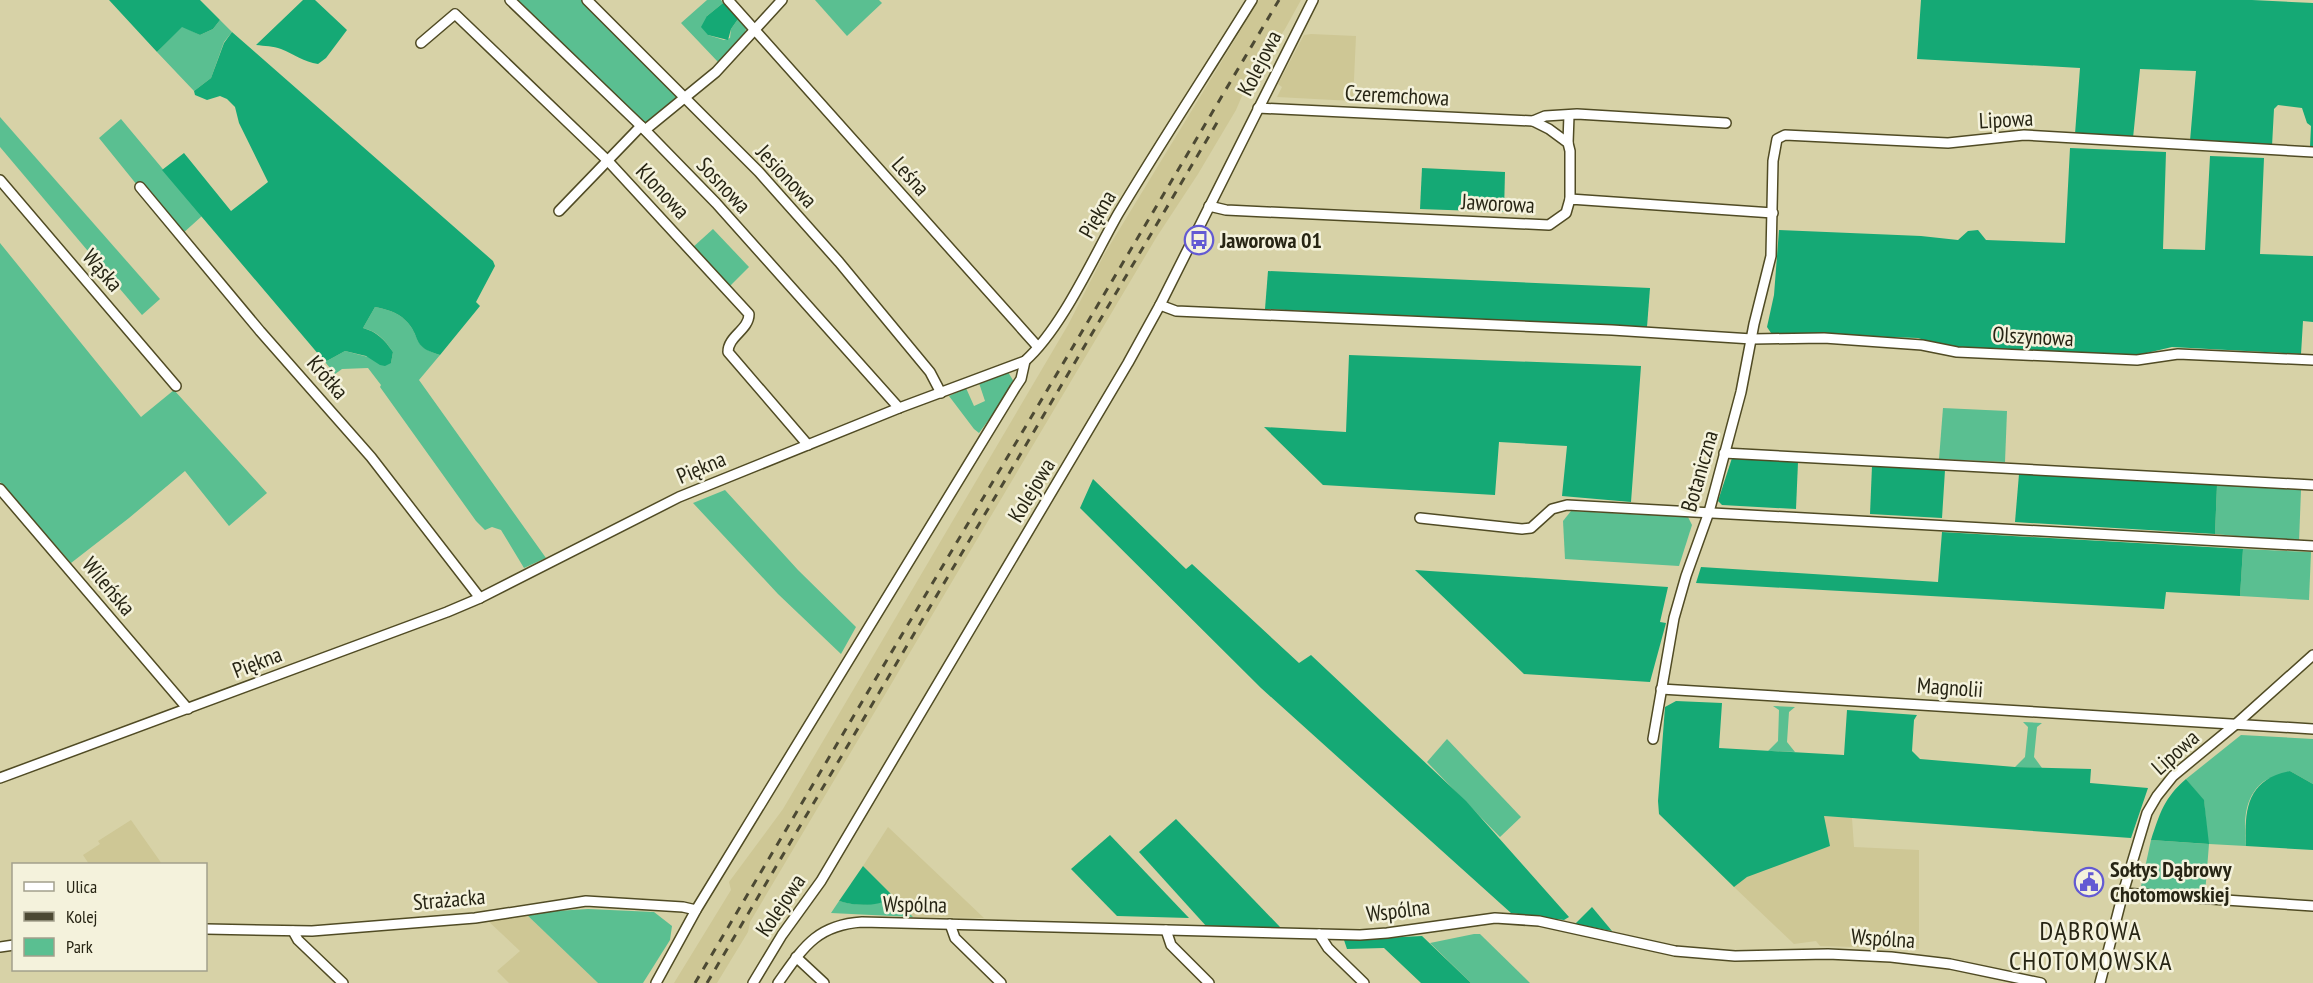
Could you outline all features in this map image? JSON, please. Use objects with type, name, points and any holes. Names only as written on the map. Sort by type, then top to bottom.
[{"type":"street","name":"Sosnowa","points":[[510,0],[643,128],[716,203],[899,408]]},
{"type":"street","name":"Jesionowa","points":[[587,0],[759,172],[839,262],[930,372],[941,393]]},
{"type":"street","name":"Leśna","points":[[728,0],[1038,347]]},
{"type":"street","points":[[559,211],[643,128],[716,72],[782,0]]},
{"type":"street","name":"Piękna","points":[[0,778],[385,636],[480,598],[679,497],[1024,360],[1038,347],[1062,312],[1119,213],[1252,0]]},
{"type":"street","name":"Kolejowa","points":[[753,983],[831,863],[1098,414],[1160,305],[1313,0]]},
{"type":"street","name":"Klonowa","points":[[421,43],[455,14],[608,161],[749,314],[747,323],[732,339],[728,352],[808,445]]},
{"type":"street","name":"Czeremchowa","points":[[1258,108],[1533,121],[1568,143]]},
{"type":"street","points":[[1569,115],[1570,199],[1773,213]]},
{"type":"street","name":"Czeremchowa","points":[[1533,121],[1545,116],[1569,115],[1726,123]]},
{"type":"street","name":"Lipowa","points":[[1773,213],[1775,143],[1779,137],[1785,135],[1948,143],[2024,135],[2313,152]]},
{"type":"street","name":"Wąska","points":[[0,180],[176,386]]},
{"type":"street","name":"Krótka","points":[[140,187],[260,331],[371,457],[480,598]]},
{"type":"street","name":"Jaworowa","points":[[1209,206],[1226,210],[1549,225],[1566,213],[1570,199]]},
{"type":"street","name":"Botaniczna","points":[[1653,739],[1674,618],[1709,512],[1741,392],[1754,324],[1771,256],[1773,213]]},
{"type":"street","name":"Olszynowa","points":[[1160,305],[1176,311],[1600,329],[1752,339],[1824,338],[1922,345],[1957,352],[2137,360],[2178,354],[2313,360]]},
{"type":"street","points":[[656,983],[696,910],[1016,388],[1021,379],[1024,360]]},
{"type":"street","points":[[1724,453],[2313,485]]},
{"type":"street","name":"Wileńska","points":[[0,489],[188,709]]},
{"type":"street","points":[[1420,518],[1522,529],[1531,528],[1548,511],[1567,505],[2313,546]]},
{"type":"street","name":"Lipowa","points":[[2100,983],[2147,813],[2157,796],[2173,776],[2236,724],[2313,655]]},
{"type":"street","name":"Magnolii","points":[[1661,689],[2313,729]]},
{"type":"street","points":[[2123,894],[2313,906]]},
{"type":"street","name":"Strażacka","points":[[207,929],[293,931],[475,918],[586,901],[683,907],[696,910]]},
{"type":"street","name":"Wspólna","points":[[778,983],[796,957],[819,935],[842,924],[950,924],[1319,934],[1388,933],[1495,918],[1539,921],[1676,951],[1735,956],[1828,954],[1891,957],[1950,964],[2041,983]]},
{"type":"street","points":[[950,924],[955,938],[1001,983]]},
{"type":"street","points":[[1166,930],[1171,945],[1209,983]]},
{"type":"street","points":[[293,931],[298,940],[343,983]]},
{"type":"street","points":[[1319,934],[1328,948],[1365,983]]},
{"type":"street","points":[[796,957],[824,983]]},
{"type":"shaded area","points":[[1259,0],[1301,0],[1285,29],[1245,89],[1236,110],[1198,174],[1156,238],[750,922],[748,932],[717,983],[674,983],[731,890],[729,882],[783,809],[1068,325],[1105,253]]},
{"type":"shaded area","points":[[1304,35],[1356,36],[1353,101],[1277,97],[1282,87],[1278,84]]},
{"type":"shaded area","points":[[1824,816],[1852,818],[1854,847],[1919,850],[1919,949],[1820,946],[1816,941],[1794,944],[1734,887]]},
{"type":"shaded area","points":[[131,820],[161,863],[88,863],[83,855],[100,844],[98,841]]},
{"type":"shaded area","points":[[888,827],[984,918],[913,917],[863,866]]},
{"type":"shaded area","points":[[525,913],[598,983],[509,983],[497,971],[520,951],[487,920]]},
{"type":"green space","points":[[109,0],[200,0],[220,20],[213,29],[200,35],[182,27],[157,52]]},
{"type":"green space","points":[[303,0],[315,0],[347,30],[326,58],[318,64],[278,48],[256,45]]},
{"type":"green space","points":[[514,0],[582,0],[678,92],[678,98],[646,126]]},
{"type":"green space","points":[[707,0],[721,0],[723,3],[707,16],[708,35],[724,40],[730,38],[731,29],[738,19],[746,28],[745,35],[719,63],[681,23]]},
{"type":"green space","points":[[815,0],[879,0],[882,3],[847,36]]},
{"type":"green space","points":[[1921,0],[2252,0],[2313,3],[2313,147],[2310,147],[2311,126],[2307,123],[2302,108],[2278,105],[2274,109],[2272,146],[2190,141],[2196,71],[2140,69],[2133,138],[2075,134],[2080,68],[1917,59]]},
{"type":"green space","points":[[723,3],[738,19],[731,29],[728,40],[708,35],[701,27],[707,16]]},
{"type":"green space","points":[[220,20],[232,32],[224,42],[211,78],[194,91],[157,52],[182,26],[200,35],[213,29]]},
{"type":"green space","points":[[232,32],[493,261],[495,266],[476,302],[480,306],[440,355],[430,352],[420,344],[402,317],[391,311],[375,307],[363,328],[376,334],[386,343],[393,352],[391,363],[385,366],[380,365],[366,356],[345,351],[325,362],[162,170],[184,153],[231,211],[268,182],[239,123],[235,107],[220,96],[207,100],[195,95],[194,91],[211,78],[224,43]]},
{"type":"green space","points":[[0,117],[160,299],[142,315],[0,147]]},
{"type":"green space","points":[[121,119],[202,216],[182,234],[141,182],[137,185],[99,138]]},
{"type":"green space","points":[[2070,148],[2166,152],[2163,249],[2205,250],[2210,156],[2264,158],[2260,254],[2313,256],[2313,322],[2303,321],[2301,354],[2172,347],[2134,356],[1949,348],[1918,338],[1771,333],[1767,327],[1774,295],[1779,230],[1921,236],[1958,240],[1968,231],[1978,230],[1986,240],[2065,243]]},
{"type":"green space","points":[[1422,168],[1505,172],[1504,212],[1420,209]]},
{"type":"green space","points":[[713,229],[749,267],[729,287],[692,248]]},
{"type":"green space","points":[[0,243],[141,417],[174,390],[267,493],[229,526],[185,471],[71,563],[0,482]]},
{"type":"green space","points":[[1268,271],[1650,288],[1647,327],[1265,309]]},
{"type":"green space","points":[[375,307],[391,311],[402,317],[424,348],[440,355],[419,380],[546,558],[524,568],[501,530],[492,527],[485,530],[476,521],[368,368],[342,369],[335,374],[325,362],[345,351],[391,363],[393,352],[387,343],[377,334],[363,328]]},
{"type":"green space","points":[[1349,355],[1641,366],[1631,502],[1562,496],[1567,446],[1499,442],[1495,495],[1323,485],[1264,427],[1346,432]]},
{"type":"green space","points":[[1008,372],[1014,382],[1013,387],[979,433],[949,396],[966,388],[974,406],[985,401],[979,383]]},
{"type":"green space","points":[[1943,408],[2007,411],[2005,462],[1939,459]]},
{"type":"green space","points":[[1732,458],[1798,462],[1796,509],[1722,505],[1718,501]]},
{"type":"green space","points":[[1872,466],[1945,470],[1942,518],[1870,514]]},
{"type":"green space","points":[[2019,474],[2217,485],[2215,534],[2015,522]]},
{"type":"green space","points":[[1093,479],[1186,569],[1192,564],[1299,663],[1311,655],[1466,801],[1569,917],[1564,920],[1511,913],[1261,688],[1080,508]]},
{"type":"green space","points":[[2217,485],[2301,490],[2299,542],[2215,534]]},
{"type":"green space","points":[[725,490],[798,570],[856,627],[841,654],[778,594],[693,503]]},
{"type":"green space","points":[[1571,511],[1688,517],[1692,525],[1679,566],[1565,559],[1563,521]]},
{"type":"green space","points":[[1942,532],[2243,549],[2240,596],[2166,592],[2164,609],[1696,583],[1701,567],[1938,582]]},
{"type":"green space","points":[[2243,549],[2311,552],[2309,600],[2240,596]]},
{"type":"green space","points":[[1415,570],[1668,587],[1660,622],[1666,623],[1650,682],[1524,674]]},
{"type":"green space","points":[[1676,701],[1722,703],[1719,748],[1844,755],[1847,710],[1917,715],[1914,720],[1912,751],[1920,759],[2015,767],[2091,769],[2090,783],[2148,788],[2131,838],[1824,816],[1830,846],[1747,877],[1734,887],[1659,814],[1665,707]]},
{"type":"green space","points":[[1773,706],[1795,707],[1789,712],[1787,742],[1795,752],[1768,751],[1778,741],[1779,710]]},
{"type":"green space","points":[[2023,722],[2042,723],[2037,727],[2034,757],[2042,768],[2015,767],[2025,757],[2028,727]]},
{"type":"green space","points":[[2241,735],[2313,739],[2313,784],[2290,771],[2266,780],[2256,788],[2246,812],[2246,846],[2209,844],[2205,894],[2140,891],[2151,840],[2208,844],[2204,801],[2186,779]]},
{"type":"green space","points":[[1447,739],[1521,817],[1500,837],[1427,762]]},
{"type":"green space","points":[[2290,771],[2313,784],[2313,850],[2246,846],[2246,820],[2251,798],[2265,781]]},
{"type":"green space","points":[[2186,779],[2204,800],[2209,844],[2151,840],[2164,806]]},
{"type":"green space","points":[[1176,819],[1280,927],[1207,927],[1139,852]]},
{"type":"green space","points":[[1110,835],[1189,918],[1117,916],[1071,869]]},
{"type":"green space","points":[[863,866],[895,898],[867,905],[839,901]]},
{"type":"green space","points":[[895,898],[913,917],[831,913],[839,901],[867,904]]},
{"type":"green space","points":[[1592,907],[1612,931],[1575,924]]},
{"type":"green space","points":[[588,909],[654,912],[672,926],[670,940],[643,983],[598,983],[525,913]]},
{"type":"green space","points":[[1480,934],[1530,983],[1471,983],[1430,943]]},
{"type":"green space","points":[[1422,936],[1471,983],[1421,983],[1384,948],[1347,949],[1344,940]]},
{"type":"railway","points":[[695,983],[1279,0]]},
{"type":"railway","points":[[707,983],[1218,121]]},
{"type":"place","name":"Jaworowa 01","points":[[1199,240]]},
{"type":"place","name":"Sołtys Dąbrowy Chotomowskiej","points":[[2089,882]]},
{"type":"district","name":"DĄBROWA CHOTOMOWSKA","points":[[2091,945]]}]
